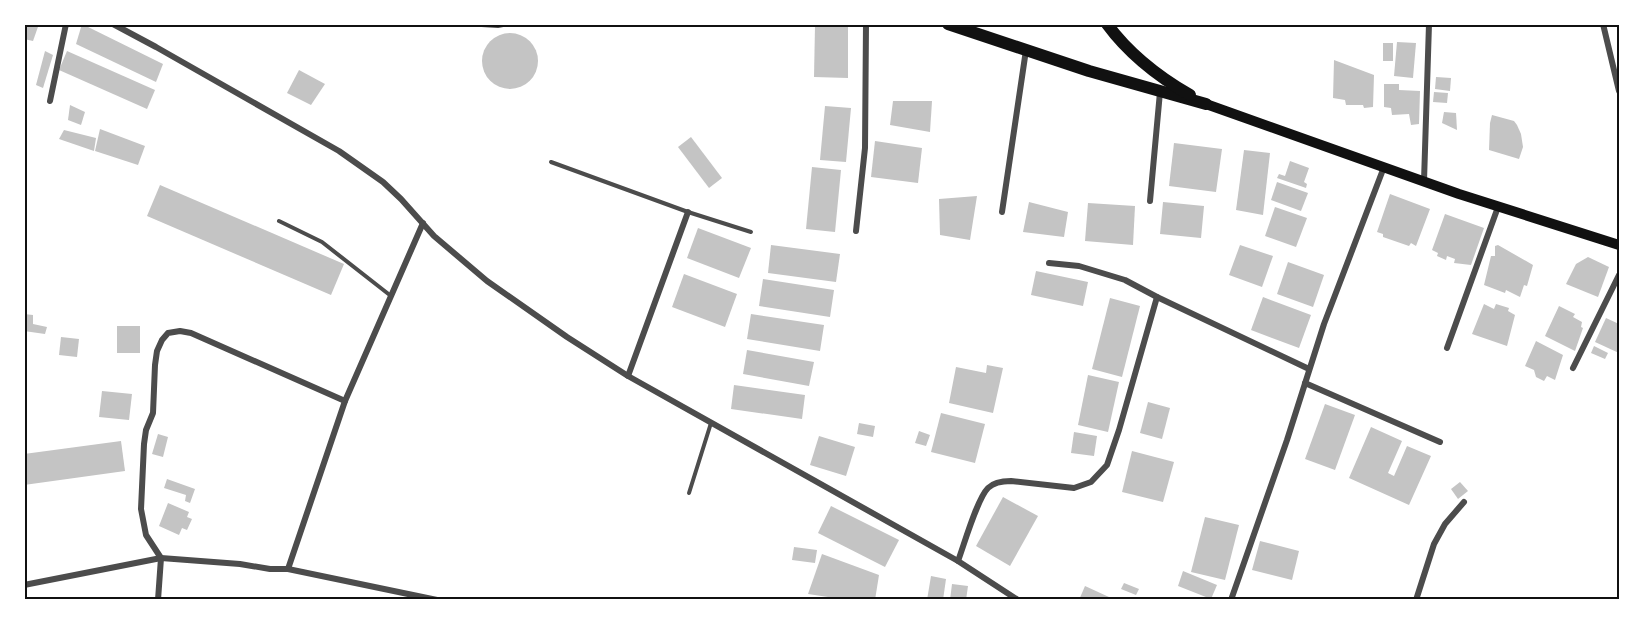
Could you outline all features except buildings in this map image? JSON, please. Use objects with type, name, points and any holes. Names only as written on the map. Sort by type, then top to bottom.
[{"type":"highway","points":[[948,24],[1089,71],[1206,104]]},
{"type":"highway","points":[[1107,24],[1133,56],[1175,86],[1206,104]]},
{"type":"main road","points":[[1206,104],[1498,207],[1619,245]]},
{"type":"street","points":[[50,101],[66,24]]},
{"type":"street","points":[[113,24],[156,46],[339,151],[383,182],[458,257],[487,280],[567,337],[628,376],[958,561],[1018,600]]},
{"type":"street","points":[[856,231],[865,148],[866,24]]},
{"type":"street","points":[[1424,181],[1429,24]]},
{"type":"street","points":[[1603,24],[1619,90]]},
{"type":"street","points":[[1002,212],[1026,50]]},
{"type":"street","points":[[1150,201],[1160,92]]},
{"type":"street","points":[[1231,600],[1287,440],[1309,369],[1384,167]]},
{"type":"street","points":[[1447,348],[1498,207]]},
{"type":"street","points":[[628,376],[688,212]]},
{"type":"street","points":[[288,569],[345,401],[423,223]]},
{"type":"street","points":[[1049,263],[1079,266],[1125,280],[1309,369]]},
{"type":"street","points":[[1573,368],[1619,275]]},
{"type":"street","points":[[958,561],[982,496],[992,485],[1001,481],[1011,481],[1074,488],[1090,482],[1107,465],[1157,297]]},
{"type":"street","points":[[158,600],[161,558],[146,535],[141,509],[144,444],[154,403],[157,351],[168,333],[180,331],[191,333],[345,401]]},
{"type":"street","points":[[1305,382],[1440,442]]},
{"type":"street","points":[[1416,600],[1434,544],[1445,524],[1464,502]]},
{"type":"street","points":[[24,585],[161,558],[288,569],[437,600]]},
{"type":"lane","points":[[465,24],[498,26],[508,24]]},
{"type":"lane","points":[[551,162],[688,212],[751,232]]},
{"type":"lane","points":[[279,221],[322,242],[391,296]]},
{"type":"lane","points":[[689,494],[711,422]]}]
